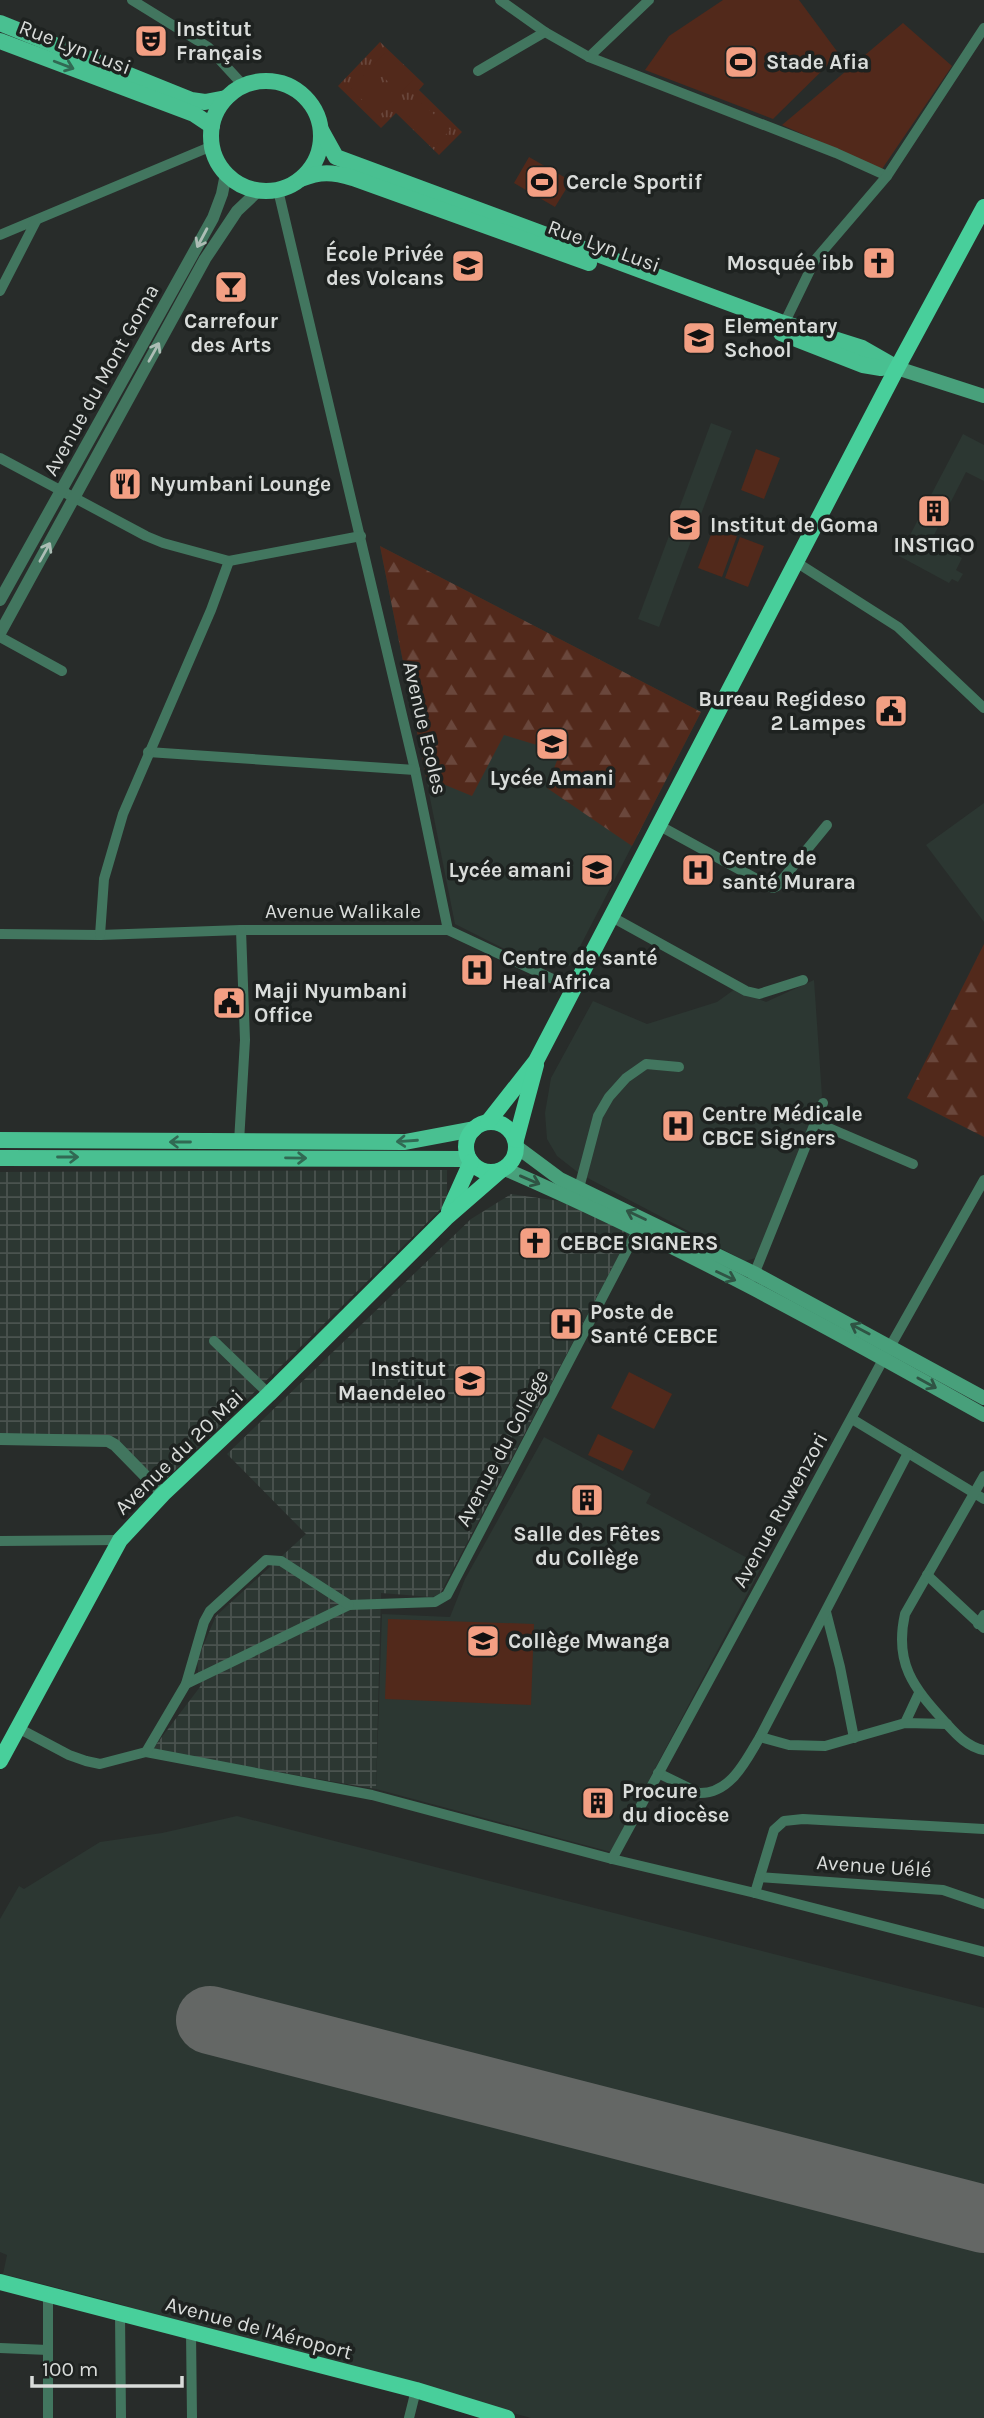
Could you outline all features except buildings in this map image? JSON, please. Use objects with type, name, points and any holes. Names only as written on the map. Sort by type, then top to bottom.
[{"type":"highway","points":[[446,1218],[470,1161],[467,1143],[536,1061],[796,562],[894,366],[984,207]]},
{"type":"highway","points":[[470,1161],[481,1171],[502,1170],[513,1160],[536,1061]]},
{"type":"highway","points":[[481,1126],[495,1122],[508,1128],[516,1144]]},
{"type":"highway","name":"Avenue du 20 Mai","points":[[0,1761],[120,1540],[163,1494],[269,1394],[446,1218],[502,1170]]},
{"type":"highway","name":"Avenue de l'Aéroport","points":[[0,2282],[416,2390],[507,2418]]},
{"type":"main road","name":"Rue Lyn Lusi","points":[[0,23],[191,100],[205,102],[226,98]]},
{"type":"main road","name":"Rue Lyn Lusi","points":[[0,41],[194,114],[212,126]]},
{"type":"main road","points":[[269,80],[294,87],[312,105],[321,130],[316,160],[301,179],[278,190],[258,191],[244,187],[219,166],[212,146],[212,126],[217,111],[226,98],[243,85],[269,80]]},
{"type":"main road","name":"Rue Lyn Lusi","points":[[321,130],[336,157],[782,328]]},
{"type":"main road","name":"Rue Lyn Lusi","points":[[301,179],[328,172],[353,178],[782,328],[862,348],[894,366]]},
{"type":"main road","points":[[894,366],[984,396]]},
{"type":"main road","points":[[0,1140],[405,1142],[481,1126]]},
{"type":"main road","points":[[516,1144],[560,1179],[783,1297],[884,1359],[984,1415]]},
{"type":"main road","points":[[0,1158],[470,1161]]},
{"type":"main road","points":[[502,1170],[555,1191],[637,1231],[752,1280]]},
{"type":"main road","points":[[783,1297],[891,1345],[984,1398]]},
{"type":"street","points":[[132,0],[208,47],[243,85]]},
{"type":"street","points":[[500,0],[545,32],[589,57],[836,153],[887,176]]},
{"type":"street","points":[[589,57],[649,0]]},
{"type":"street","points":[[782,328],[815,260],[887,176],[984,28]]},
{"type":"street","points":[[478,71],[545,32]]},
{"type":"street","points":[[0,235],[212,146]]},
{"type":"street","name":"Avenue du Mont Goma","points":[[0,600],[213,218],[226,174]]},
{"type":"street","name":"Avenue Ecoles","points":[[278,190],[415,770],[448,930]]},
{"type":"street","points":[[62,671],[0,635],[205,259],[237,211],[258,191]]},
{"type":"street","points":[[0,291],[36,221]]},
{"type":"street","points":[[99,423],[111,430]]},
{"type":"street","points":[[0,458],[146,536],[229,561],[361,536]]},
{"type":"street","points":[[100,935],[104,880],[123,814],[211,610],[229,561]]},
{"type":"street","points":[[796,562],[898,627],[984,708]]},
{"type":"street","points":[[18,567],[32,575]]},
{"type":"street","points":[[148,752],[415,770]]},
{"type":"street","points":[[660,826],[773,888],[827,825]]},
{"type":"street","points":[[612,916],[746,991],[759,994],[803,980]]},
{"type":"street","points":[[239,1142],[245,1040],[241,930]]},
{"type":"street","name":"Avenue Walikale","points":[[0,934],[448,930],[574,989]]},
{"type":"street","points":[[579,1188],[598,1116],[608,1097],[626,1078],[646,1064],[679,1067]]},
{"type":"street","points":[[752,1280],[823,1103]]},
{"type":"street","points":[[816,1122],[913,1164]]},
{"type":"street","name":"Avenue Ruwenzori","points":[[612,1859],[891,1345],[984,1180]]},
{"type":"street","name":"Avenue du Collège","points":[[349,1605],[435,1602],[447,1595],[637,1231]]},
{"type":"street","points":[[214,1341],[269,1394]]},
{"type":"street","points":[[852,1419],[984,1499]]},
{"type":"street","points":[[0,1439],[108,1441],[163,1494]]},
{"type":"street","points":[[658,1773],[699,1793],[714,1791],[737,1774],[760,1737],[908,1453]]},
{"type":"street","points":[[984,1476],[905,1614],[902,1631],[906,1668],[919,1693],[964,1741],[984,1749]]},
{"type":"street","points":[[0,1541],[120,1540]]},
{"type":"street","points":[[146,1752],[186,1684],[210,1611],[266,1560],[281,1561],[349,1605]]},
{"type":"street","points":[[928,1576],[982,1622]]},
{"type":"street","points":[[186,1684],[349,1605]]},
{"type":"street","points":[[826,1612],[854,1738]]},
{"type":"street","points":[[905,1723],[919,1693]]},
{"type":"street","points":[[760,1737],[789,1745],[811,1747],[825,1746],[905,1723],[947,1724]]},
{"type":"street","points":[[18,1728],[86,1761],[100,1763],[146,1752],[372,1795],[612,1859],[984,1952]]},
{"type":"street","points":[[755,1893],[774,1830],[784,1821],[803,1819],[984,1829]]},
{"type":"street","name":"Avenue Uélé","points":[[760,1877],[943,1890],[984,1903]]},
{"type":"street","points":[[48,2295],[48,2418]]},
{"type":"street","points":[[120,2312],[121,2418]]},
{"type":"street","points":[[191,2332],[192,2418]]},
{"type":"street","points":[[0,2348],[48,2350]]},
{"type":"street","points":[[409,2418],[416,2390]]},
{"type":"shaded area","name":"Institut de Goma","points":[[711,423],[732,431],[659,627],[638,619]]},
{"type":"shaded area","name":"Institut de Goma","points":[[963,434],[984,445],[984,481],[966,472],[931,541],[962,558],[956,570],[963,574],[958,582],[952,579],[949,583],[899,556]]},
{"type":"shaded area","name":"Lycée Amani","points":[[380,546],[701,712],[570,966],[530,962],[455,924]]},
{"type":"shaded area","points":[[984,803],[984,922],[926,845]]},
{"type":"shaded area","name":"Centre Médicale CBCE Signers","points":[[814,980],[822,1096],[756,1258],[745,1261],[580,1174],[557,1156],[547,1139],[545,1113],[551,1078],[593,1001],[647,1024],[717,1002],[735,989],[766,1002]]},
{"type":"shaded area","points":[[447,1170],[447,1203],[165,1480],[134,1463],[110,1438],[0,1434],[0,1172]]},
{"type":"shaded area","points":[[511,1194],[559,1201],[631,1232],[440,1594],[432,1597],[381,1593],[376,1789],[152,1750],[200,1687],[197,1660],[216,1616],[306,1534],[227,1454],[471,1219]]},
{"type":"shaded area","name":"Collège Mwanga","points":[[544,1437],[651,1494],[646,1503],[762,1566],[611,1852],[376,1789],[382,1614],[450,1617],[465,1579]]},
{"type":"shaded area","points":[[237,1816],[984,2008],[984,2418],[531,2418],[3,2274],[7,2255],[0,2252],[0,1919],[19,1886],[24,1889],[100,1842],[162,1833]]},
{"type":"green space","name":"Stade Afia","points":[[723,0],[799,0],[839,54],[773,119],[645,70],[669,36]]},
{"type":"green space","points":[[903,23],[952,66],[882,169],[782,125]]},
{"type":"green space","points":[[380,42],[424,84],[419,90],[462,132],[439,155],[396,113],[381,128],[338,86]]},
{"type":"green space","points":[[385,53],[413,80],[400,93],[372,66]]},
{"type":"green space","points":[[364,75],[392,102],[379,116],[351,89]]},
{"type":"green space","points":[[422,103],[450,130],[437,144],[409,117]]},
{"type":"green space","name":"Cercle Sportif","points":[[529,157],[571,181],[555,207],[514,183]]},
{"type":"green space","points":[[756,449],[780,458],[764,499],[741,490]]},
{"type":"green space","points":[[714,527],[737,536],[722,577],[698,568]]},
{"type":"green space","points":[[740,537],[764,546],[748,587],[725,578]]},
{"type":"green space","name":"Lycée Amani","points":[[380,546],[701,712],[632,846],[547,788],[560,752],[504,735],[472,796],[426,777]]},
{"type":"green space","points":[[984,944],[984,1137],[907,1098]]},
{"type":"green space","points":[[629,1372],[672,1394],[654,1429],[611,1408]]},
{"type":"green space","points":[[598,1434],[633,1451],[623,1471],[588,1455]]},
{"type":"green space","points":[[388,1619],[534,1624],[531,1705],[385,1699]]},
{"type":"runway","points":[[210,2020],[984,2219]]},
{"type":"place","name":"Institut Français","points":[[151,41]]},
{"type":"place","name":"Stade Afia","points":[[741,62]]},
{"type":"place","name":"Cercle Sportif","points":[[542,182]]},
{"type":"place","name":"Mosquée ibb","points":[[879,263]]},
{"type":"place","name":"École Privée des Volcans","points":[[468,266]]},
{"type":"place","name":"Carrefour des Arts","points":[[231,287]]},
{"type":"place","name":"Elementary School","points":[[699,338]]},
{"type":"place","name":"Nyumbani Lounge","points":[[125,484]]},
{"type":"place","name":"INSTIGO","points":[[934,511]]},
{"type":"place","name":"Institut de Goma","points":[[685,525]]},
{"type":"place","name":"Bureau Regideso 2 Lampes","points":[[891,711]]},
{"type":"place","name":"Lycée Amani","points":[[552,744]]},
{"type":"place","name":"Lycée amani","points":[[597,870]]},
{"type":"place","name":"Centre de santé Murara","points":[[698,870]]},
{"type":"place","name":"Centre de santé Heal Africa","points":[[477,970]]},
{"type":"place","name":"Maji Nyumbani Office","points":[[229,1003]]},
{"type":"place","name":"Centre Médicale CBCE Signers","points":[[678,1126]]},
{"type":"place","name":"CEBCE SIGNERS","points":[[535,1243]]},
{"type":"place","name":"Poste de Santé CEBCE","points":[[566,1324]]},
{"type":"place","name":"Institut Maendeleo","points":[[470,1381]]},
{"type":"place","name":"Salle des Fêtes du Collège","points":[[587,1500]]},
{"type":"place","name":"Collège Mwanga","points":[[483,1641]]},
{"type":"place","name":"Procure du diocèse","points":[[598,1803]]}]
